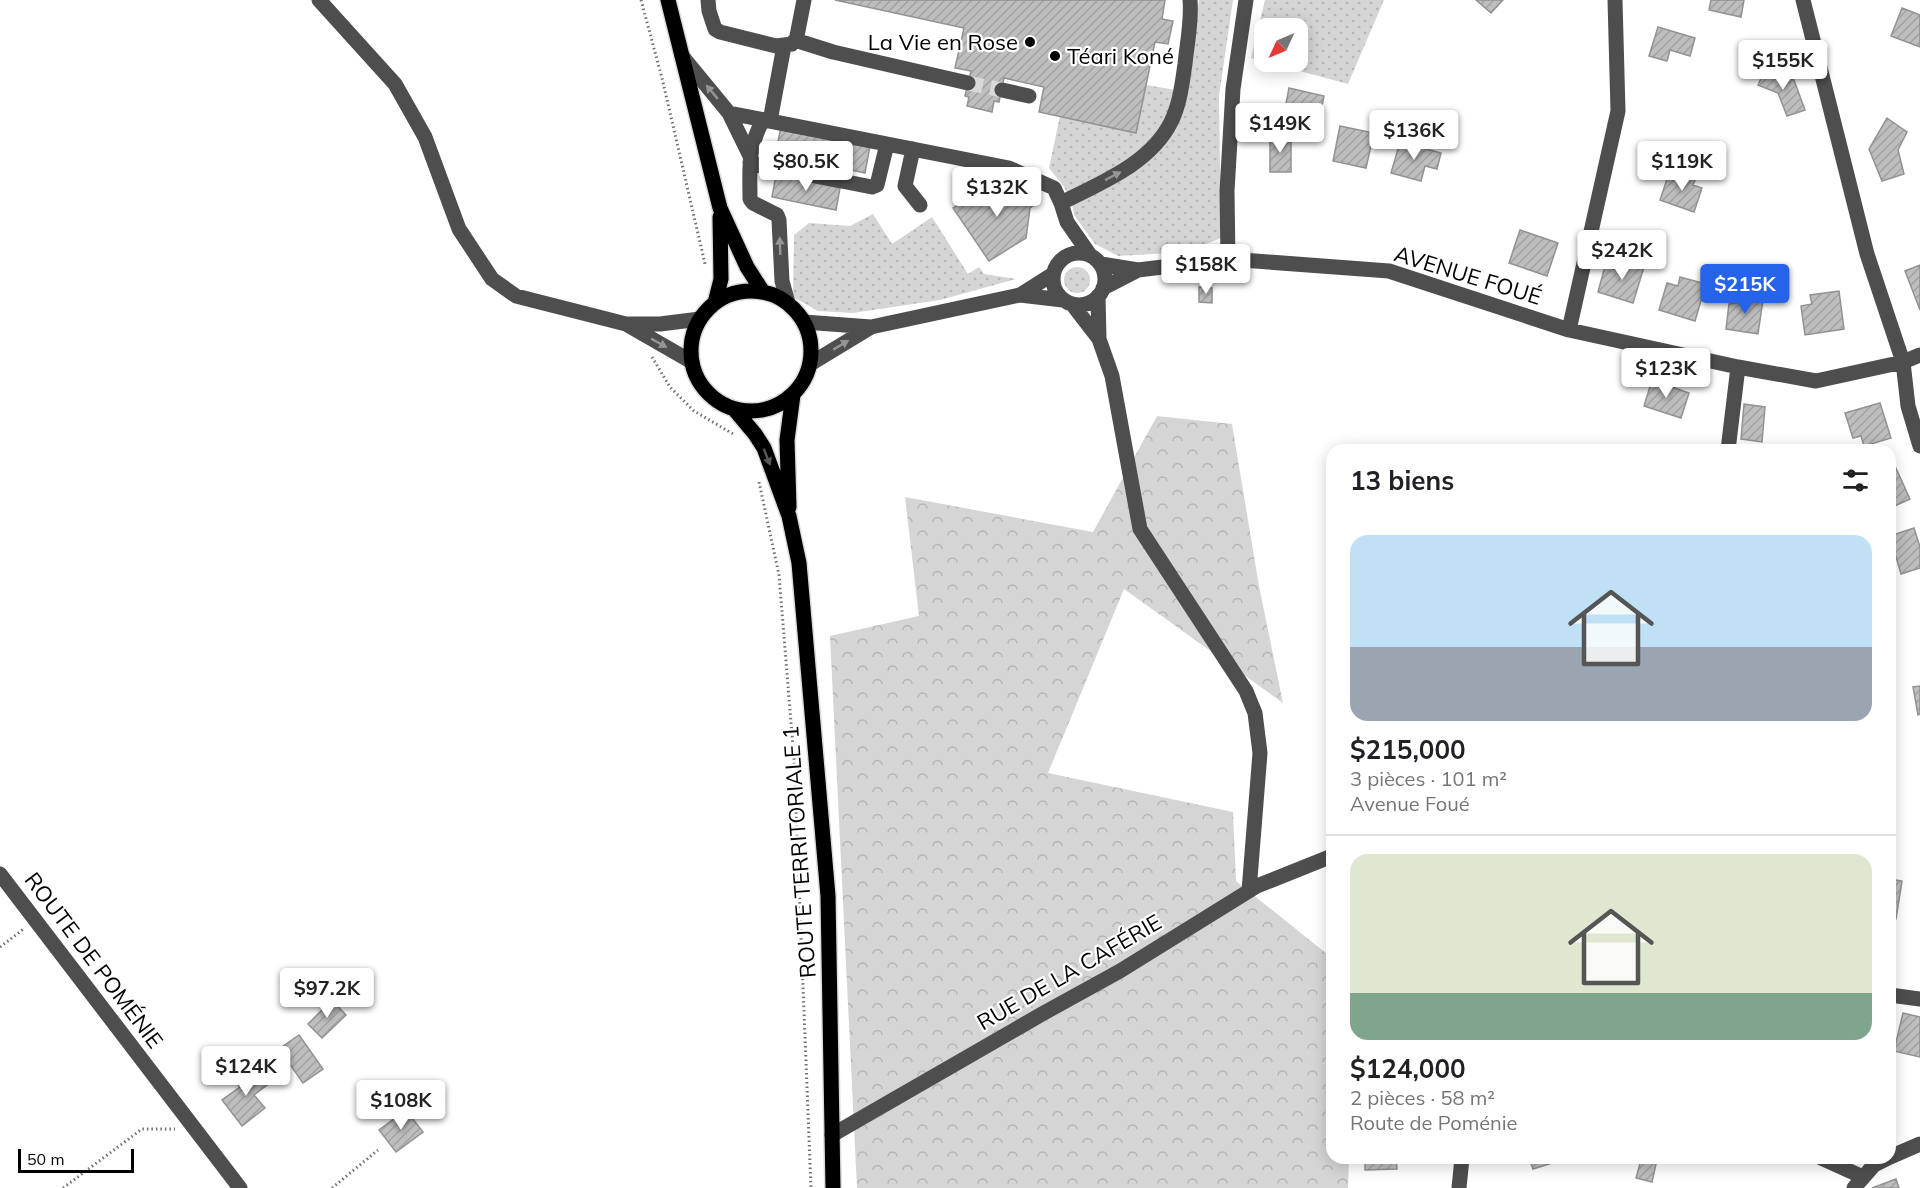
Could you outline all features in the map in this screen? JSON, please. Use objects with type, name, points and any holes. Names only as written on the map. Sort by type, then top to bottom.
[{"type":"main road","points":[[668,0],[720,208],[747,267],[763,292]]},
{"type":"main road","points":[[714,303],[721,279],[720,208]]},
{"type":"main road","points":[[746,291],[763,292],[788,303],[804,322],[812,349],[804,381],[793,395],[766,410],[750,412],[734,409],[719,402],[697,378],[692,362],[691,347],[700,319],[714,303],[729,295],[746,291]]},
{"type":"main road","name":"ROUTE TERRITORIALE 1","points":[[789,516],[787,440],[793,395]]},
{"type":"main road","name":"ROUTE TERRITORIALE 1","points":[[734,409],[764,448],[789,516],[799,563],[828,896],[833,1188]]},
{"type":"street","points":[[319,0],[395,84],[425,137],[459,229],[492,279],[516,296],[626,324],[660,324],[700,319]]},
{"type":"street","points":[[708,0],[715,29],[720,32],[776,46],[790,43],[968,82]]},
{"type":"street","points":[[788,303],[782,281],[779,220],[777,215],[750,199],[750,160],[753,140],[766,120],[804,0]]},
{"type":"street","points":[[1061,203],[1122,171],[1151,148],[1170,124],[1180,98],[1190,22],[1190,0]]},
{"type":"street","points":[[1228,259],[1227,191],[1233,89],[1246,0]]},
{"type":"street","points":[[1569,330],[1618,111],[1616,0]]},
{"type":"street","points":[[1803,0],[1867,254],[1903,362],[1908,406],[1920,446]]},
{"type":"street","points":[[682,56],[729,113],[750,160]]},
{"type":"street","points":[[1002,90],[1029,96]]},
{"type":"street","points":[[729,113],[1009,168],[1054,189],[1066,222],[1062,258],[1053,274],[1054,288],[1099,339],[1112,376],[1140,530],[1246,691],[1255,713],[1260,753],[1249,891]]},
{"type":"street","points":[[750,160],[872,187],[877,185],[887,144]]},
{"type":"street","points":[[913,149],[905,186],[920,205]]},
{"type":"street","points":[[1066,222],[1095,260],[1105,280],[1101,292],[1099,339]]},
{"type":"street","points":[[1062,258],[1076,252],[1095,260]]},
{"type":"street","name":"AVENUE FOUÉ","points":[[1095,260],[1138,270],[1228,259],[1389,271],[1569,330],[1738,367],[1816,381],[1903,362],[1920,355]]},
{"type":"street","name":"AVENUE FOUÉ","points":[[1101,292],[1138,270]]},
{"type":"street","points":[[804,322],[871,327],[1020,295],[1053,274]]},
{"type":"street","points":[[1020,295],[1086,304],[1101,292]]},
{"type":"street","points":[[626,324],[692,362]]},
{"type":"street","points":[[810,364],[871,327]]},
{"type":"street","points":[[1729,444],[1738,367]]},
{"type":"street","name":"RUE DE LA CAFÉRIE","points":[[832,1135],[1120,971],[1257,886],[1326,858]]},
{"type":"street","name":"ROUTE DE POMÉNIE","points":[[0,874],[240,1188]]},
{"type":"street","points":[[1896,996],[1920,999]]},
{"type":"street","points":[[1896,1155],[1920,1144]]},
{"type":"street","points":[[1459,1188],[1461,1164]]},
{"type":"street","points":[[1830,1164],[1859,1183],[1876,1164]]},
{"type":"path","points":[[641,0],[662,78],[705,265]]},
{"type":"path","points":[[655,342],[651,355],[670,387],[694,411],[739,437]]},
{"type":"path","points":[[759,482],[779,575],[794,759],[811,1188]]},
{"type":"path","points":[[0,947],[36,920]]},
{"type":"path","points":[[63,1188],[142,1129],[195,1129]]},
{"type":"path","points":[[333,1188],[378,1150]]},
{"type":"green space","points":[[1199,0],[1233,0],[1219,96],[1221,238],[1186,252],[1118,256],[1095,244],[1074,215],[1072,203],[1064,187],[1049,168],[1060,116],[1146,85],[1188,92]]},
{"type":"green space","points":[[1265,0],[1384,0],[1348,84],[1303,72],[1308,72],[1308,18],[1261,18]]},
{"type":"green space","points":[[873,214],[892,244],[932,217],[968,274],[979,267],[984,274],[1016,279],[940,300],[853,313],[818,311],[793,297],[794,235],[809,223],[850,226]]},
{"type":"green space","points":[[1077,267],[1086,271],[1090,280],[1086,289],[1077,293],[1068,289],[1064,280],[1068,271]]},
{"type":"green space","points":[[1157,416],[1232,424],[1259,586],[1283,703],[1124,589],[1048,773],[1233,812],[1236,881],[1326,953],[1326,1164],[1349,1164],[1348,1188],[857,1188],[830,636],[919,616],[905,497],[1093,532]]},
{"type":"building","name":"Téari Koné","points":[[835,0],[1165,0],[1162,19],[1173,21],[1168,44],[1155,42],[1136,133],[1039,112],[1044,87],[1004,78],[999,102],[994,101],[992,112],[967,106],[969,97],[965,96],[971,71],[955,68],[964,28]]},
{"type":"building","points":[[1476,0],[1503,0],[1491,13]]},
{"type":"building","points":[[1711,0],[1744,0],[1741,17],[1709,10]]},
{"type":"building","points":[[1902,8],[1920,15],[1920,47],[1891,36]]},
{"type":"building","points":[[1658,27],[1695,38],[1690,56],[1670,50],[1667,61],[1649,56]]},
{"type":"building","points":[[1766,67],[1794,80],[1805,110],[1787,116],[1778,93],[1758,85]]},
{"type":"building","points":[[1289,88],[1324,96],[1319,121],[1284,114]]},
{"type":"building","points":[[1887,118],[1907,132],[1898,150],[1904,174],[1882,181],[1869,149]]},
{"type":"building","points":[[1340,126],[1374,133],[1366,168],[1333,161]]},
{"type":"building","points":[[781,127],[870,146],[865,173],[838,167],[837,171],[823,168],[827,148],[812,145],[808,164],[775,156]]},
{"type":"building","points":[[1270,135],[1291,135],[1291,172],[1270,172]]},
{"type":"building","points":[[1400,142],[1441,153],[1437,169],[1425,166],[1421,181],[1391,173]]},
{"type":"building","points":[[1676,171],[1696,178],[1693,185],[1702,188],[1694,212],[1660,200],[1667,179],[1673,180]]},
{"type":"building","points":[[776,175],[840,188],[836,210],[772,197]]},
{"type":"building","points":[[990,183],[1015,190],[1023,185],[1036,203],[1030,208],[1026,238],[989,261],[953,208]]},
{"type":"building","points":[[1520,230],[1558,243],[1547,276],[1509,263]]},
{"type":"building","points":[[1619,259],[1644,267],[1633,303],[1598,292],[1605,266],[1616,270]]},
{"type":"building","points":[[1920,265],[1920,310],[1905,271]]},
{"type":"building","points":[[1680,277],[1706,284],[1695,321],[1659,310],[1667,283],[1678,286]]},
{"type":"building","points":[[1199,287],[1212,288],[1212,303],[1199,302]]},
{"type":"building","points":[[1839,291],[1844,329],[1805,335],[1801,306],[1812,304],[1810,295]]},
{"type":"building","points":[[1738,297],[1763,300],[1758,334],[1726,329],[1729,304],[1737,303]]},
{"type":"building","points":[[1652,380],[1689,393],[1681,418],[1644,406]]},
{"type":"building","points":[[1880,403],[1891,438],[1863,444],[1861,436],[1853,438],[1845,413]]},
{"type":"building","points":[[1744,404],[1765,407],[1762,442],[1741,439]]},
{"type":"building","points":[[1896,468],[1910,499],[1896,505]]},
{"type":"building","points":[[1914,528],[1920,547],[1920,568],[1901,574],[1896,557],[1896,534]]},
{"type":"building","points":[[1920,686],[1920,714],[1918,715],[1913,687]]},
{"type":"building","points":[[1896,880],[1902,881],[1896,919]]},
{"type":"building","points":[[332,1000],[346,1015],[322,1038],[308,1024]]},
{"type":"building","points":[[1903,1013],[1920,1017],[1920,1057],[1896,1051]]},
{"type":"building","points":[[299,1035],[323,1069],[303,1083],[279,1049]]},
{"type":"building","points":[[252,1066],[267,1085],[254,1095],[265,1108],[242,1126],[222,1100],[240,1087],[234,1079]]},
{"type":"building","points":[[406,1110],[423,1132],[396,1152],[379,1130]]},
{"type":"building","points":[[1365,1164],[1397,1164],[1397,1169],[1365,1170]]},
{"type":"building","points":[[1531,1164],[1549,1164],[1533,1169]]},
{"type":"building","points":[[1640,1164],[1656,1164],[1652,1182],[1636,1178]]},
{"type":"building","points":[[1896,1179],[1899,1188],[1872,1188]]},
{"type":"tunnel","points":[[968,83],[1002,90]]},
{"type":"place","name":"La Vie en Rose","points":[[1030,42]]},
{"type":"place","name":"Téari Koné","points":[[1055,56]]}]
